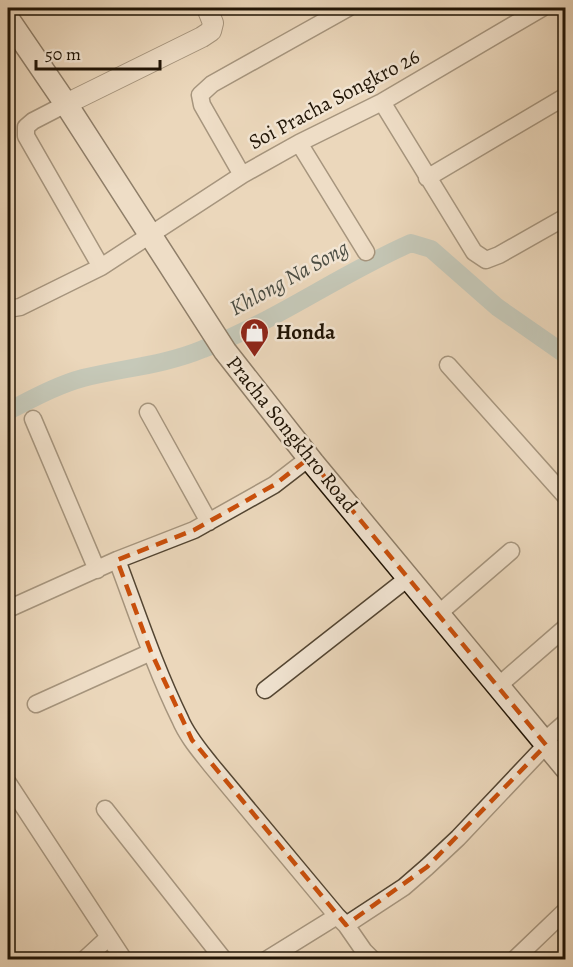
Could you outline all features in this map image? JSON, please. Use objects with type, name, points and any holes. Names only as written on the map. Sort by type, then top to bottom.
[{"type":"main road","name":"Pracha Songkhro Road","points":[[8,19],[66,104],[220,343],[309,458],[566,768]]},
{"type":"street","points":[[101,267],[26,136],[26,127],[66,104],[202,37],[211,31],[213,23],[207,8]]},
{"type":"street","points":[[242,175],[202,105],[200,95],[212,84],[348,8]]},
{"type":"street","name":"Soi Pracha Songkro 26","points":[[8,309],[20,307],[101,267],[242,175],[299,143],[382,102],[542,8]]},
{"type":"street","points":[[427,178],[566,96]]},
{"type":"street","points":[[382,102],[474,252],[486,260],[500,255],[566,217]]},
{"type":"street","points":[[299,143],[366,252]]},
{"type":"street","points":[[448,364],[566,497]]},
{"type":"street","points":[[148,412],[209,522]]},
{"type":"street","points":[[33,419],[97,570]]},
{"type":"street","points":[[8,609],[117,560],[194,530],[274,485],[309,458]]},
{"type":"street","points":[[438,614],[512,551]]},
{"type":"street","points":[[117,560],[151,652],[180,720],[192,740],[373,960]]},
{"type":"street","points":[[265,690],[408,578]]},
{"type":"street","points":[[497,687],[566,627]]},
{"type":"street","points":[[36,704],[151,652]]},
{"type":"street","points":[[266,960],[404,887],[458,838],[566,722]]},
{"type":"street","points":[[8,783],[124,960]]},
{"type":"street","points":[[105,808],[224,960]]},
{"type":"street","points":[[514,960],[564,912]]},
{"type":"street","points":[[84,960],[109,937]]},
{"type":"highlighted area","points":[[309,458],[546,745],[427,867],[346,925],[192,740],[151,652],[117,560],[194,530],[274,485]]},
{"type":"waterway","name":"Khlong Na Song","points":[[8,411],[73,381],[159,363],[230,338],[411,243],[431,249],[497,307],[566,355]]},
{"type":"place","name":"Honda","points":[[255,358]]}]
